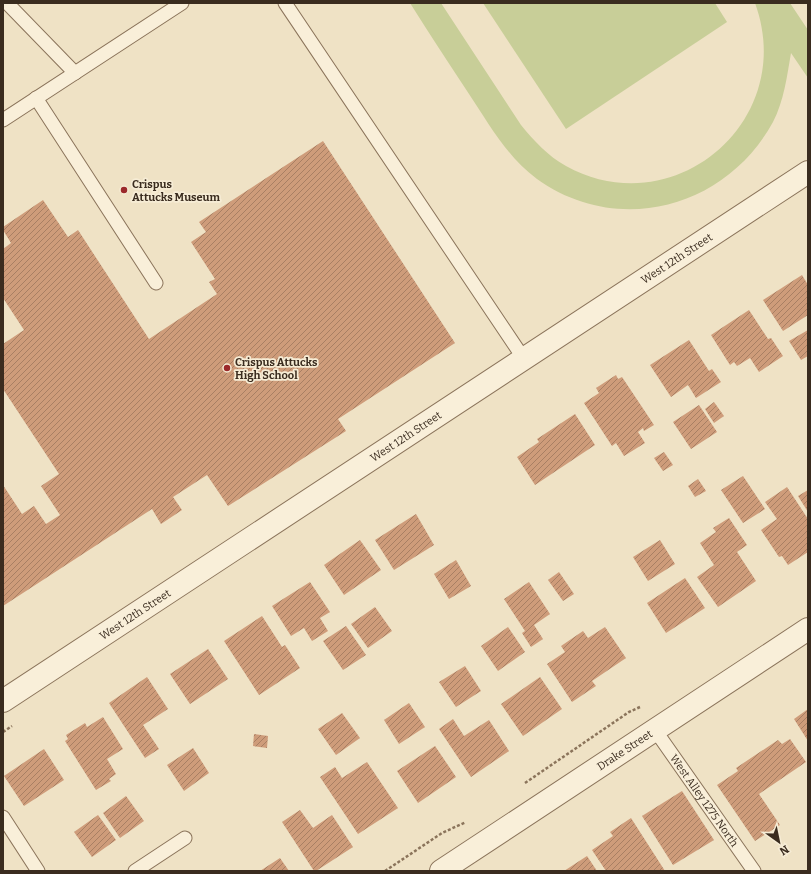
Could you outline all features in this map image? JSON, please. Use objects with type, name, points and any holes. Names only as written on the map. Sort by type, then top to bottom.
[{"type":"street","name":"West 12th Street","points":[[3,701],[808,172]]},
{"type":"street","name":"Drake Street","points":[[441,871],[808,629]]},
{"type":"lane","points":[[6,3],[75,73]]},
{"type":"lane","points":[[3,120],[182,3]]},
{"type":"lane","points":[[284,3],[524,359]]},
{"type":"lane","points":[[36,98],[156,283]]},
{"type":"lane","name":"West Alley 1275 North","points":[[655,730],[754,871]]},
{"type":"lane","points":[[3,817],[38,871]]},
{"type":"lane","points":[[135,871],[185,838]]},
{"type":"green space","points":[[410,3],[441,3],[521,125],[536,142],[553,158],[566,166],[607,181],[648,182],[685,172],[718,151],[743,122],[759,86],[764,46],[755,3],[790,3],[808,30],[808,78],[791,53],[782,97],[773,122],[753,152],[728,175],[699,193],[668,204],[635,209],[601,207],[568,197],[537,179],[517,161],[491,128]]},
{"type":"green space","points":[[483,3],[715,3],[727,22],[566,129]]},
{"type":"building","points":[[323,141],[455,343],[338,419],[346,431],[228,506],[207,475],[173,497],[182,510],[161,524],[152,509],[3,606],[3,485],[22,514],[34,506],[46,524],[60,515],[41,486],[59,474],[3,389],[3,344],[24,330],[3,298],[3,249],[11,243],[3,230],[3,227],[43,200],[68,237],[78,230],[149,339],[217,294],[209,282],[215,279],[191,242],[206,232],[199,222]]},
{"type":"building","points":[[802,275],[808,285],[808,315],[783,331],[763,300]]},
{"type":"building","points":[[749,310],[768,339],[771,338],[783,356],[759,372],[750,358],[737,366],[734,362],[730,365],[711,335]]},
{"type":"building","points":[[808,330],[808,356],[801,360],[789,341]]},
{"type":"building","points":[[689,340],[709,371],[712,369],[721,382],[696,398],[688,385],[671,397],[650,365]]},
{"type":"building","points":[[616,375],[618,379],[622,377],[654,425],[644,431],[643,428],[638,432],[645,443],[624,456],[616,443],[612,446],[584,403],[599,393],[596,388]]},
{"type":"building","points":[[714,402],[724,416],[714,423],[705,409]]},
{"type":"building","points":[[699,405],[717,432],[691,449],[673,422]]},
{"type":"building","points":[[575,414],[595,445],[535,485],[517,457],[539,442],[537,439]]},
{"type":"building","points":[[664,452],[673,465],[663,471],[654,458]]},
{"type":"building","points":[[743,476],[765,509],[743,523],[721,490]]},
{"type":"building","points":[[698,479],[706,491],[695,497],[688,486]]},
{"type":"building","points":[[787,487],[808,519],[808,552],[788,565],[782,556],[779,557],[761,530],[777,519],[765,502]]},
{"type":"building","points":[[808,490],[808,512],[798,496]]},
{"type":"building","points":[[416,514],[434,545],[394,570],[375,540]]},
{"type":"building","points":[[729,518],[747,545],[737,552],[756,581],[718,607],[697,577],[714,565],[700,543],[716,532],[713,528]]},
{"type":"building","points":[[360,540],[381,570],[344,595],[324,565]]},
{"type":"building","points":[[660,540],[675,564],[648,581],[633,557]]},
{"type":"building","points":[[456,560],[471,586],[449,599],[434,574]]},
{"type":"building","points":[[559,572],[574,594],[563,601],[548,580]]},
{"type":"building","points":[[685,578],[705,608],[666,633],[647,603]]},
{"type":"building","points":[[310,582],[330,612],[320,618],[328,631],[312,641],[304,628],[291,636],[272,606]]},
{"type":"building","points":[[529,582],[550,614],[534,625],[543,639],[531,647],[522,633],[525,631],[504,599]]},
{"type":"building","points":[[375,607],[392,631],[368,648],[351,624]]},
{"type":"building","points":[[262,616],[282,647],[285,645],[300,668],[259,695],[224,641]]},
{"type":"building","points":[[346,626],[366,655],[343,670],[323,641]]},
{"type":"building","points":[[508,627],[525,652],[498,671],[481,646]]},
{"type":"building","points":[[605,627],[626,658],[592,681],[596,686],[572,702],[547,664],[565,652],[561,646],[583,631],[588,638]]},
{"type":"building","points":[[208,649],[228,679],[190,704],[170,674]]},
{"type":"building","points":[[465,666],[481,691],[456,707],[439,682]]},
{"type":"building","points":[[147,677],[168,709],[143,725],[159,749],[145,758],[109,703]]},
{"type":"building","points":[[540,677],[562,709],[523,736],[501,704]]},
{"type":"building","points":[[409,703],[425,727],[399,744],[384,720]]},
{"type":"building","points":[[808,709],[808,741],[794,719]]},
{"type":"building","points":[[342,713],[360,738],[336,755],[318,729]]},
{"type":"building","points":[[103,717],[123,749],[107,759],[116,774],[109,779],[111,781],[96,790],[65,741],[68,739],[66,735],[85,723],[87,727]]},
{"type":"building","points":[[453,719],[464,736],[489,720],[509,751],[471,777],[439,729]]},
{"type":"building","points":[[254,734],[268,736],[267,748],[253,746]]},
{"type":"building","points":[[790,739],[806,762],[759,794],[780,825],[755,841],[717,785],[738,771],[736,768],[778,740],[782,744]]},
{"type":"building","points":[[435,746],[456,777],[418,803],[397,771]]},
{"type":"building","points":[[193,748],[209,773],[184,791],[167,765]]},
{"type":"building","points":[[44,749],[64,780],[24,806],[4,776]]},
{"type":"building","points":[[367,762],[398,808],[358,834],[320,777],[335,767],[342,778]]},
{"type":"building","points":[[682,791],[714,840],[673,865],[642,816]]},
{"type":"building","points":[[126,796],[144,821],[120,838],[103,813]]},
{"type":"building","points":[[300,810],[313,828],[332,815],[353,847],[314,871],[282,822]]},
{"type":"building","points":[[98,815],[116,840],[92,857],[74,832]]},
{"type":"building","points":[[631,818],[665,871],[606,871],[592,850],[613,836],[610,832]]},
{"type":"building","points":[[587,856],[597,871],[564,871]]},
{"type":"building","points":[[280,858],[289,871],[260,871]]},
{"type":"place","name":"Crispus Attucks Museum","points":[[124,190]]},
{"type":"place","name":"Crispus Attucks High School","points":[[227,368]]}]
